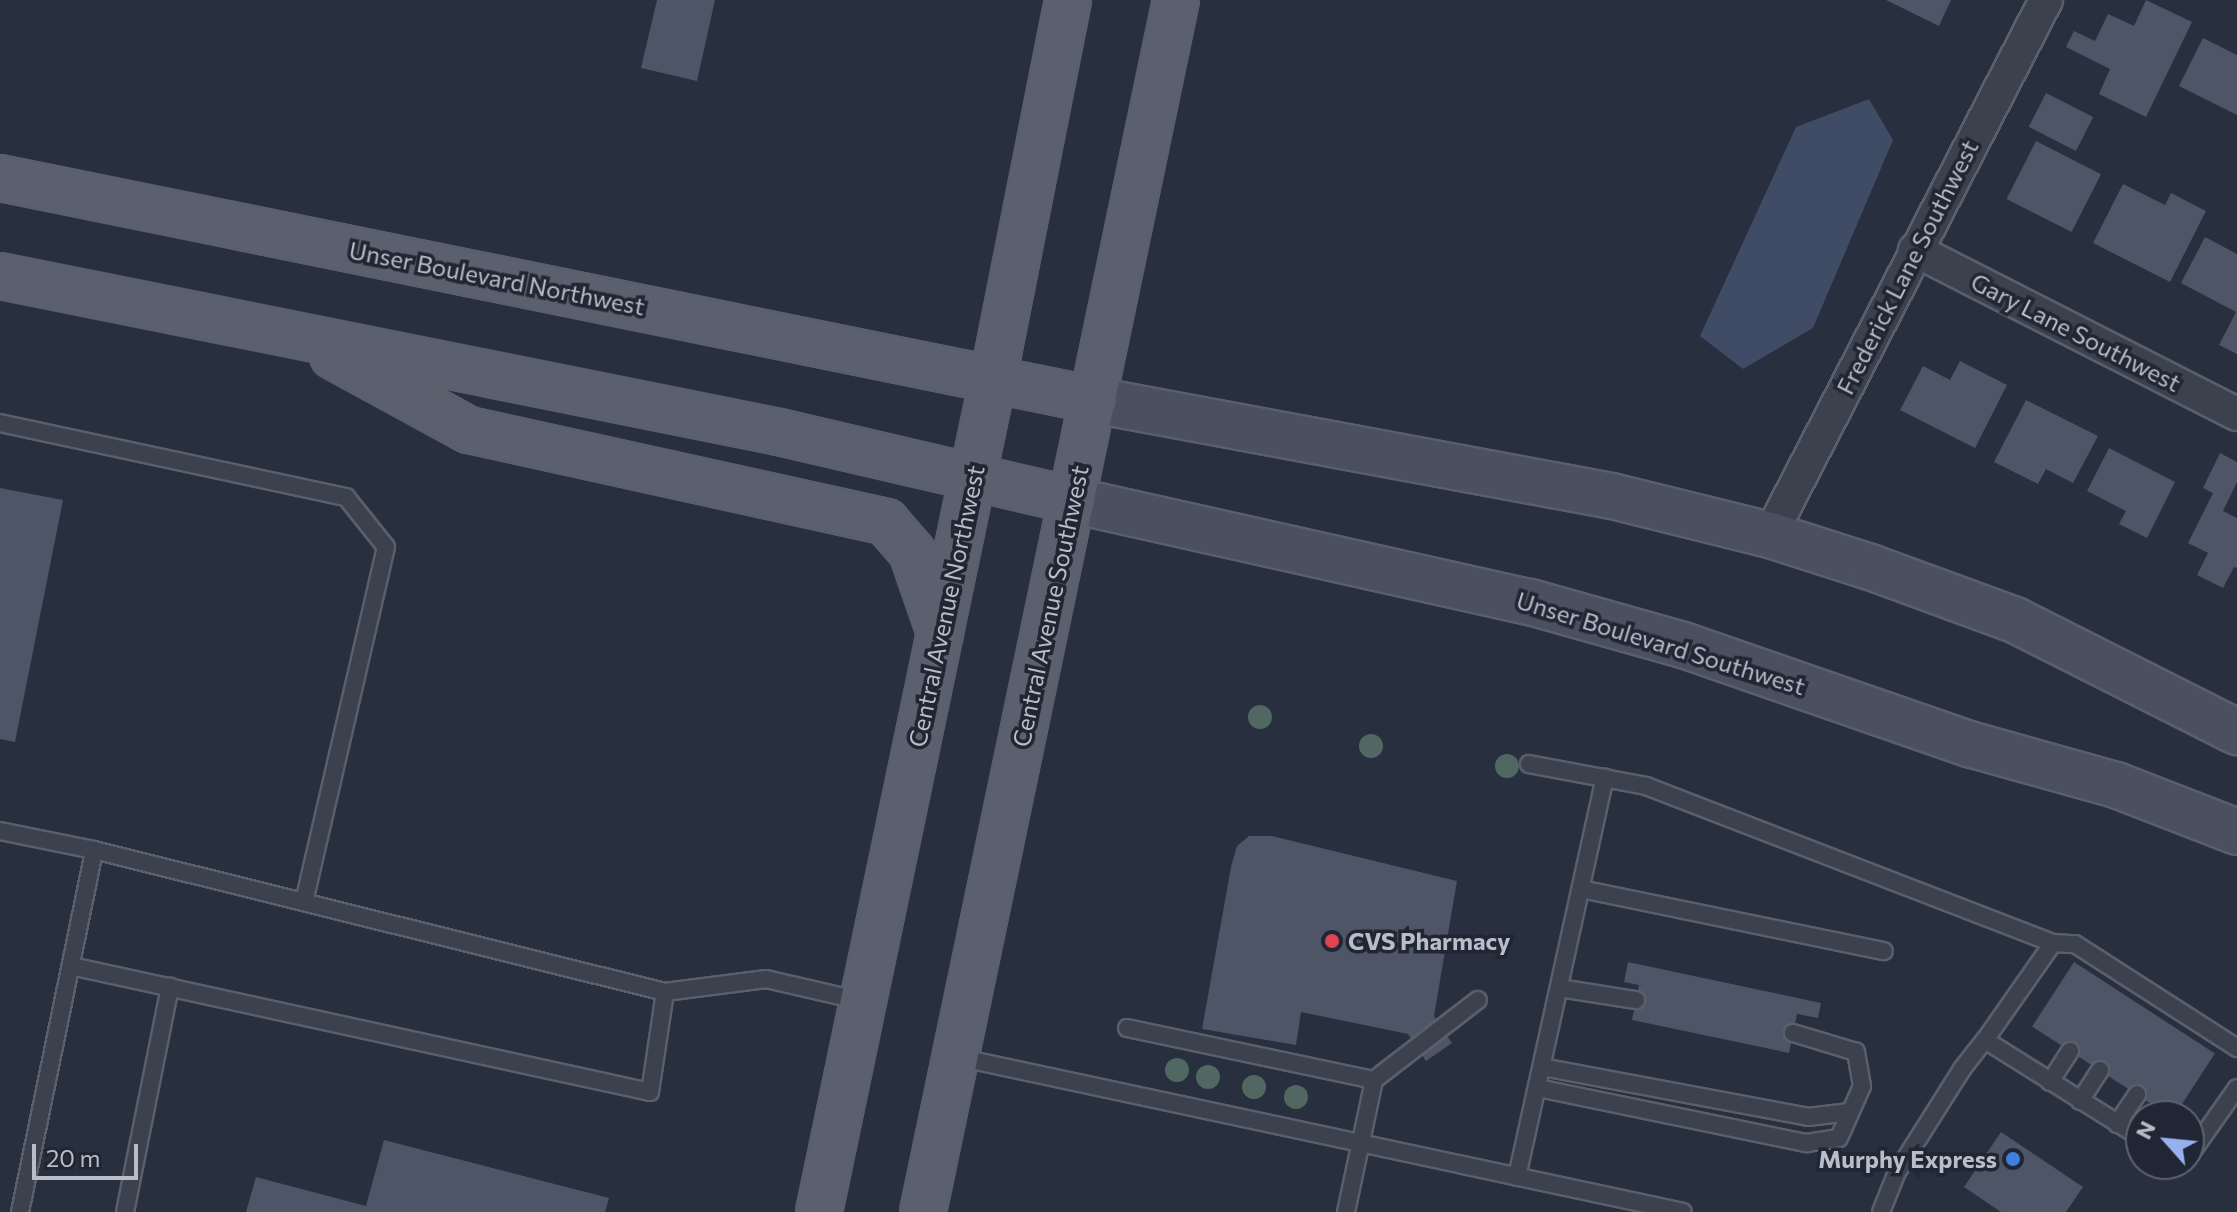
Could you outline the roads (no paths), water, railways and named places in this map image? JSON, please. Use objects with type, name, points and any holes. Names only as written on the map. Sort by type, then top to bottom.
[{"type":"main road","name":"Central Avenue Northwest","points":[[819,1212],[861,1001],[941,635],[1068,0]]},
{"type":"main road","name":"Central Avenue Southwest","points":[[923,1212],[1176,0]]},
{"type":"main road","name":"Unser Boulevard Northwest","points":[[0,178],[1094,400]]},
{"type":"main road","points":[[0,276],[779,432],[1072,500]]},
{"type":"main road","points":[[294,334],[469,430],[886,522],[912,552],[941,635]]},
{"type":"main road","points":[[1094,400],[1612,496],[1770,535],[1870,567],[2015,620],[2237,732]]},
{"type":"main road","name":"Unser Boulevard Southwest","points":[[1072,500],[1530,602],[1668,641],[1969,744],[2116,785],[2237,832]]},
{"type":"street","name":"Frederick Lane Southwest","points":[[1770,535],[2046,0]]},
{"type":"street","name":"Gary Lane Southwest","points":[[1915,250],[2237,414]]},
{"type":"lane","points":[[0,423],[346,497],[386,547],[304,902]]},
{"type":"lane","points":[[1529,764],[1646,786],[2053,943],[2075,944],[2152,990],[2182,1021],[2237,1048]]},
{"type":"lane","points":[[1517,1177],[1605,778]]},
{"type":"lane","points":[[0,831],[94,850],[665,992],[766,979],[861,1001]]},
{"type":"lane","points":[[20,1212],[94,850]]},
{"type":"lane","points":[[1581,889],[1884,951]]},
{"type":"lane","points":[[1881,1212],[1897,1172],[1962,1069],[2053,943]]},
{"type":"lane","points":[[71,966],[650,1092],[665,992]]},
{"type":"lane","points":[[2110,985],[2119,970]]},
{"type":"lane","points":[[125,1212],[170,986]]},
{"type":"lane","points":[[1559,988],[1636,1000]]},
{"type":"lane","points":[[2142,1006],[2152,990]]},
{"type":"lane","points":[[1346,1212],[1374,1080],[1478,1000]]},
{"type":"lane","points":[[1127,1028],[1374,1080]]},
{"type":"lane","points":[[1538,1088],[1807,1143],[1839,1138],[1862,1086],[1856,1052],[1793,1033]]},
{"type":"lane","points":[[1985,1040],[2125,1129]]},
{"type":"lane","points":[[2050,1082],[2070,1051]]},
{"type":"lane","points":[[955,1057],[1683,1212]]},
{"type":"lane","points":[[1542,1067],[1808,1117],[1850,1112]]},
{"type":"lane","points":[[2080,1101],[2100,1070]]},
{"type":"lane","points":[[2205,1133],[2237,1088]]},
{"type":"lane","points":[[2117,1124],[2137,1094]]},
{"type":"water","points":[[1869,99],[1893,140],[1813,328],[1743,369],[1700,336],[1796,127]]},
{"type":"place","name":"CVS Pharmacy","points":[[1332,941]]},
{"type":"place","name":"Murphy Express","points":[[2013,1159]]}]
